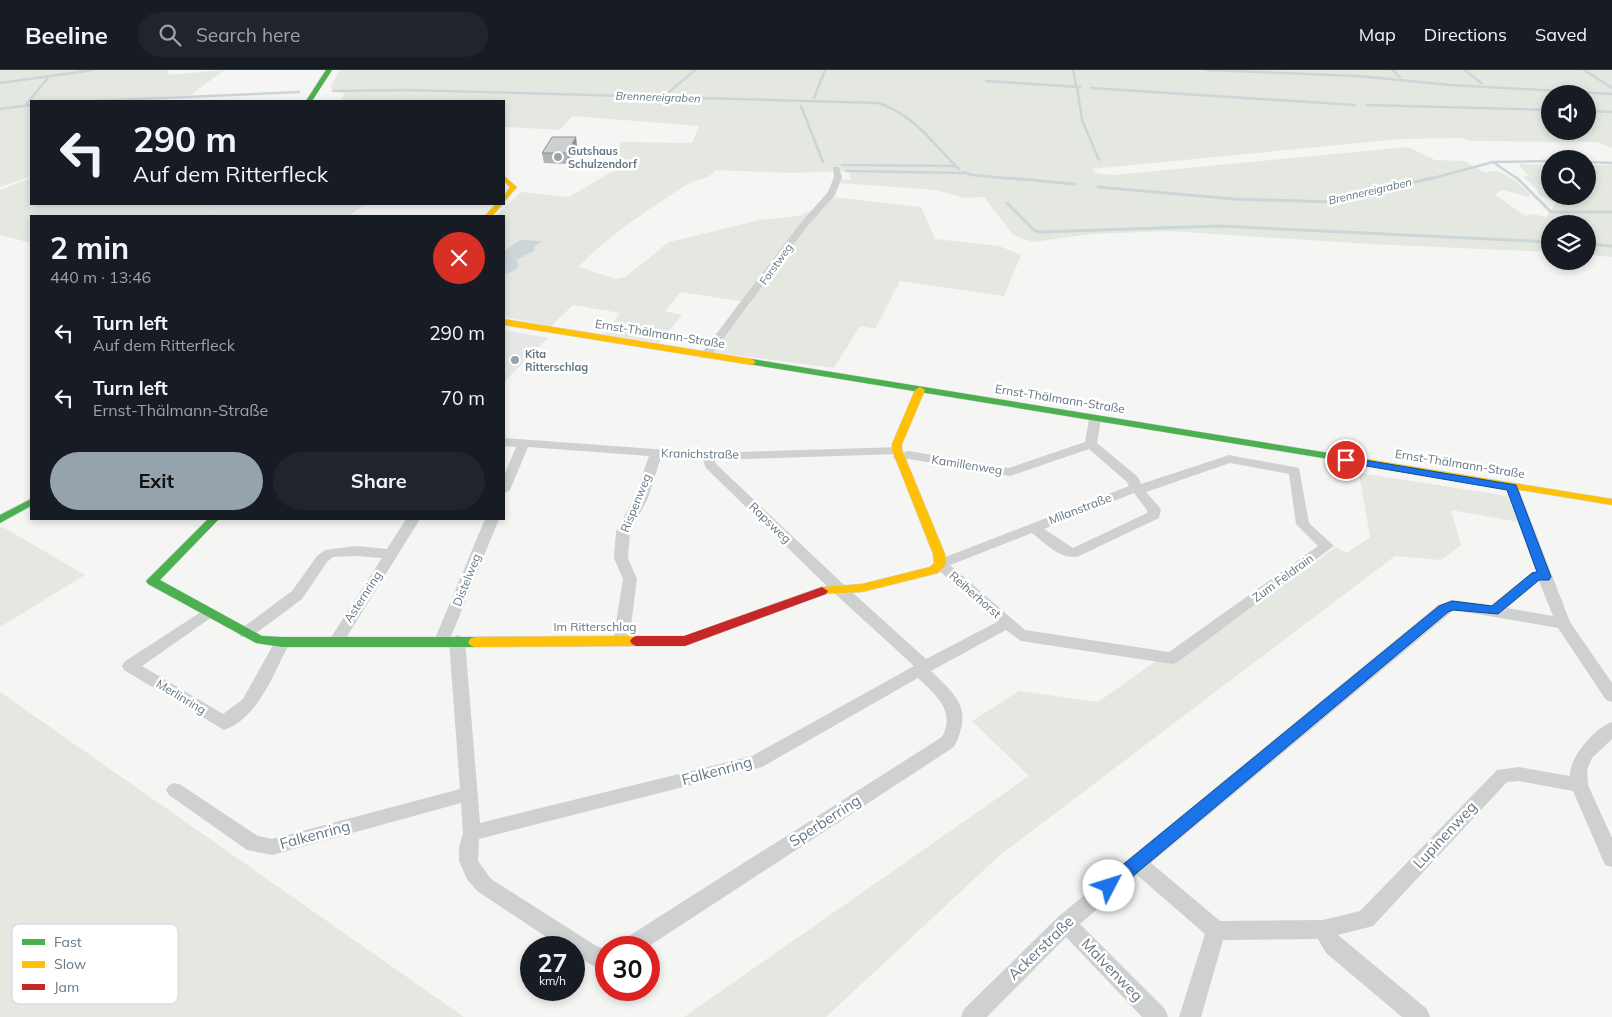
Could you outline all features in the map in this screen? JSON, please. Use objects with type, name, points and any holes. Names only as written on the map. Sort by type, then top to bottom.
[{"type":"street","points":[[310,100],[329,70]]},
{"type":"street","name":"Forstweg","points":[[705,356],[802,227],[832,193],[838,177],[836,169]]},
{"type":"street","points":[[505,179],[514,187],[505,199]]},
{"type":"street","points":[[489,215],[499,205]]},
{"type":"street","name":"Ernst-Thälmann-Straße","points":[[505,322],[1612,502]]},
{"type":"street","points":[[920,390],[897,444],[898,454],[939,554],[940,564]]},
{"type":"street","points":[[1033,527],[1063,550],[1074,553],[1154,514],[1154,509],[1136,488],[1133,480],[1091,444],[1095,419]]},
{"type":"street","name":"Kranichstraße","points":[[505,442],[523,445],[708,457],[898,454]]},
{"type":"street","name":"Kamillenweg","points":[[898,454],[1010,472],[1091,444]]},
{"type":"street","points":[[505,488],[523,445]]},
{"type":"street","name":"Rispenweg","points":[[620,641],[630,579],[621,558],[623,532],[641,498],[656,454]]},
{"type":"street","name":"Rapsweg","points":[[708,457],[710,465],[836,587]]},
{"type":"street","name":"Zum Feldrain","points":[[1007,623],[1021,635],[1172,658],[1327,546],[1303,524],[1295,470],[1229,459],[1147,488],[1136,488]]},
{"type":"street","points":[[1512,487],[1562,623],[1612,696]]},
{"type":"street","name":"Milanstraße","points":[[940,564],[1136,488]]},
{"type":"street","points":[[0,520],[30,503]]},
{"type":"street","name":"Im Ritterschlag","points":[[213,520],[152,581],[206,613],[260,640],[282,642],[685,641],[815,592],[836,587],[862,588],[934,570],[940,564]]},
{"type":"street","name":"Asternring","points":[[336,642],[412,520]]},
{"type":"street","name":"Distelweg","points":[[449,641],[492,520]]},
{"type":"street","name":"Asternring","points":[[246,633],[298,595],[322,559],[330,553],[356,551],[391,554]]},
{"type":"street","name":"Reiherhorst","points":[[922,668],[1007,623],[940,564]]},
{"type":"street","points":[[1494,611],[1536,576],[1545,577]]},
{"type":"street","points":[[836,587],[922,668]]},
{"type":"street","name":"Ackerstraße","points":[[972,1017],[1066,922],[1443,609],[1452,605],[1562,623]]},
{"type":"street","name":"Merlinring","points":[[206,613],[130,666],[224,723],[249,703],[282,642]]},
{"type":"street","points":[[449,641],[472,833],[467,846],[472,874],[484,885],[595,957]]},
{"type":"street","name":"Falkenring","points":[[472,833],[756,762],[922,668]]},
{"type":"street","name":"Sperberring","points":[[647,936],[948,742],[956,731],[956,718],[952,702],[922,668]]},
{"type":"street","points":[[1612,729],[1586,753],[1578,770],[1579,785],[1612,859]]},
{"type":"street","name":"Lupinenweg","points":[[1323,929],[1366,919],[1493,783],[1503,775],[1519,774],[1579,785]]},
{"type":"street","name":"Falkenring","points":[[174,790],[254,844],[272,847],[468,794]]},
{"type":"street","points":[[1138,862],[1216,931],[1323,929],[1334,946],[1419,1017]]},
{"type":"street","name":"Malvenweg","points":[[1066,922],[1157,1017]]},
{"type":"street","points":[[1190,1017],[1216,931]]},
{"type":"shaded area","points":[[0,70],[168,70],[167,75],[224,70],[191,95],[114,100],[30,100],[30,176],[0,187]]},
{"type":"shaded area","points":[[340,70],[1612,70],[1612,148],[1598,142],[1470,141],[1462,138],[1400,139],[1091,169],[1095,171],[1094,173],[1113,175],[1408,147],[1435,160],[1464,161],[1486,173],[1497,171],[1514,181],[1529,193],[1529,197],[1502,190],[1495,195],[1526,216],[1532,214],[1541,216],[1541,252],[1371,244],[1169,231],[1091,234],[1033,242],[1013,235],[984,197],[965,198],[936,190],[840,183],[840,179],[851,180],[849,171],[792,173],[716,170],[706,178],[686,185],[644,213],[601,245],[579,267],[616,279],[625,277],[669,242],[760,220],[799,216],[826,204],[833,197],[921,207],[935,239],[999,246],[1021,255],[1004,296],[900,281],[875,329],[860,326],[834,368],[712,352],[751,303],[681,292],[665,311],[682,315],[659,343],[604,334],[620,313],[573,305],[551,326],[505,317],[505,215],[497,215],[521,192],[569,197],[618,168],[620,142],[692,143],[699,126],[573,116],[560,130],[507,127],[505,126],[505,100],[341,100],[345,94],[330,88]]},
{"type":"shaded area","points":[[1518,164],[1541,165],[1541,196],[1536,188],[1523,177],[1529,176]]},
{"type":"shaded area","points":[[1596,165],[1612,165],[1612,257],[1596,256],[1596,215],[1547,215],[1555,205],[1596,205]]},
{"type":"shaded area","points":[[30,178],[30,205],[222,205],[205,215],[30,215],[30,243],[0,235],[0,190]]},
{"type":"shaded area","points":[[222,205],[364,205],[350,215],[205,215]]},
{"type":"shaded area","points":[[520,240],[542,241],[534,247],[534,251],[516,260],[519,265],[516,269],[505,274],[505,250]]},
{"type":"shaded area","name":"Kita Ritterschlag","points":[[505,330],[548,338],[505,381]]},
{"type":"shaded area","points":[[1359,473],[1508,496],[1518,522],[1451,510],[1461,545],[1441,560],[1395,556],[1000,855],[826,1017],[684,1017],[1029,776],[972,721],[1019,691],[1098,702],[1156,661],[1176,662],[1336,547],[1347,553],[1370,537]]},
{"type":"shaded area","points":[[3,527],[85,575],[0,627],[0,528]]},
{"type":"shaded area","points":[[0,692],[464,1017],[0,1017]]},
{"type":"building","points":[[552,137],[576,137],[567,153],[542,153]]},
{"type":"waterway","points":[[46,77],[93,70]]},
{"type":"waterway","points":[[669,92],[695,70]]},
{"type":"waterway","points":[[814,98],[825,70]]},
{"type":"waterway","points":[[1073,70],[1076,84]]},
{"type":"waterway","points":[[1206,70],[1358,76],[1451,85],[1612,94]]},
{"type":"waterway","points":[[1392,70],[1400,77]]},
{"type":"waterway","points":[[1465,70],[1481,83]]},
{"type":"waterway","points":[[1584,70],[1612,88]]},
{"type":"waterway","points":[[0,83],[46,77]]},
{"type":"waterway","points":[[25,106],[47,79],[46,77]]},
{"type":"waterway","points":[[986,81],[1080,87]]},
{"type":"waterway","points":[[1077,87],[1082,120],[1099,160]]},
{"type":"waterway","points":[[1091,88],[1355,105]]},
{"type":"waterway","name":"Brennereigraben","points":[[333,91],[406,90],[878,103],[891,108],[913,122],[959,169]]},
{"type":"waterway","name":"Brennereigraben","points":[[117,100],[299,92]]},
{"type":"waterway","name":"Brennereigraben","points":[[25,106],[30,105]]},
{"type":"waterway","points":[[1367,105],[1541,110]]},
{"type":"waterway","name":"Brennereigraben","points":[[0,109],[25,106]]},
{"type":"waterway","points":[[801,106],[823,162]]},
{"type":"waterway","points":[[1596,111],[1612,112]]},
{"type":"waterway","name":"Brennereigraben","points":[[1493,162],[1541,161]]},
{"type":"waterway","name":"Brennereigraben","points":[[1426,180],[1493,162]]},
{"type":"waterway","points":[[1493,162],[1519,180]]},
{"type":"waterway","name":"Brennereigraben","points":[[1596,162],[1612,163]]},
{"type":"waterway","points":[[842,165],[956,166]]},
{"type":"waterway","points":[[846,171],[965,173]]},
{"type":"waterway","name":"Brennereigraben","points":[[963,172],[972,175],[1025,180]]},
{"type":"waterway","name":"Brennereigraben","points":[[1011,178],[1074,184]]},
{"type":"waterway","name":"Brennereigraben","points":[[1098,187],[1234,199],[1331,202],[1345,201],[1431,178]]},
{"type":"waterway","points":[[1519,180],[1551,212],[1612,212]]},
{"type":"waterway","points":[[1007,203],[1034,230],[1040,232],[1219,226],[1541,242]]},
{"type":"waterway","points":[[1596,245],[1612,246]]},
{"type":"traffic: fast","points":[[310,100],[329,70]]},
{"type":"traffic: fast","points":[[752,362],[1335,457]]},
{"type":"traffic: fast","points":[[0,520],[30,503]]},
{"type":"traffic: fast","points":[[213,520],[152,581],[260,640],[282,642],[474,642]]},
{"type":"traffic: slow","points":[[505,179],[514,187],[505,199]]},
{"type":"traffic: slow","points":[[489,215],[499,205]]},
{"type":"traffic: slow","points":[[505,322],[752,362]]},
{"type":"traffic: slow","points":[[822,591],[862,588],[934,570],[940,564],[939,554],[897,450],[897,444],[920,390]]},
{"type":"traffic: slow","points":[[1335,457],[1612,502]]},
{"type":"traffic: slow","points":[[474,642],[636,641]]},
{"type":"traffic: jam","points":[[636,641],[685,641],[822,591]]},
{"type":"place","name":"Gutshaus Schulzendorf","points":[[558,157]]},
{"type":"place","name":"Kita Ritterschlag","points":[[515,360]]},
{"type":"route","points":[[1109,886],[1443,609],[1452,605],[1494,611],[1536,576],[1545,577],[1512,487],[1346,460]]}]
